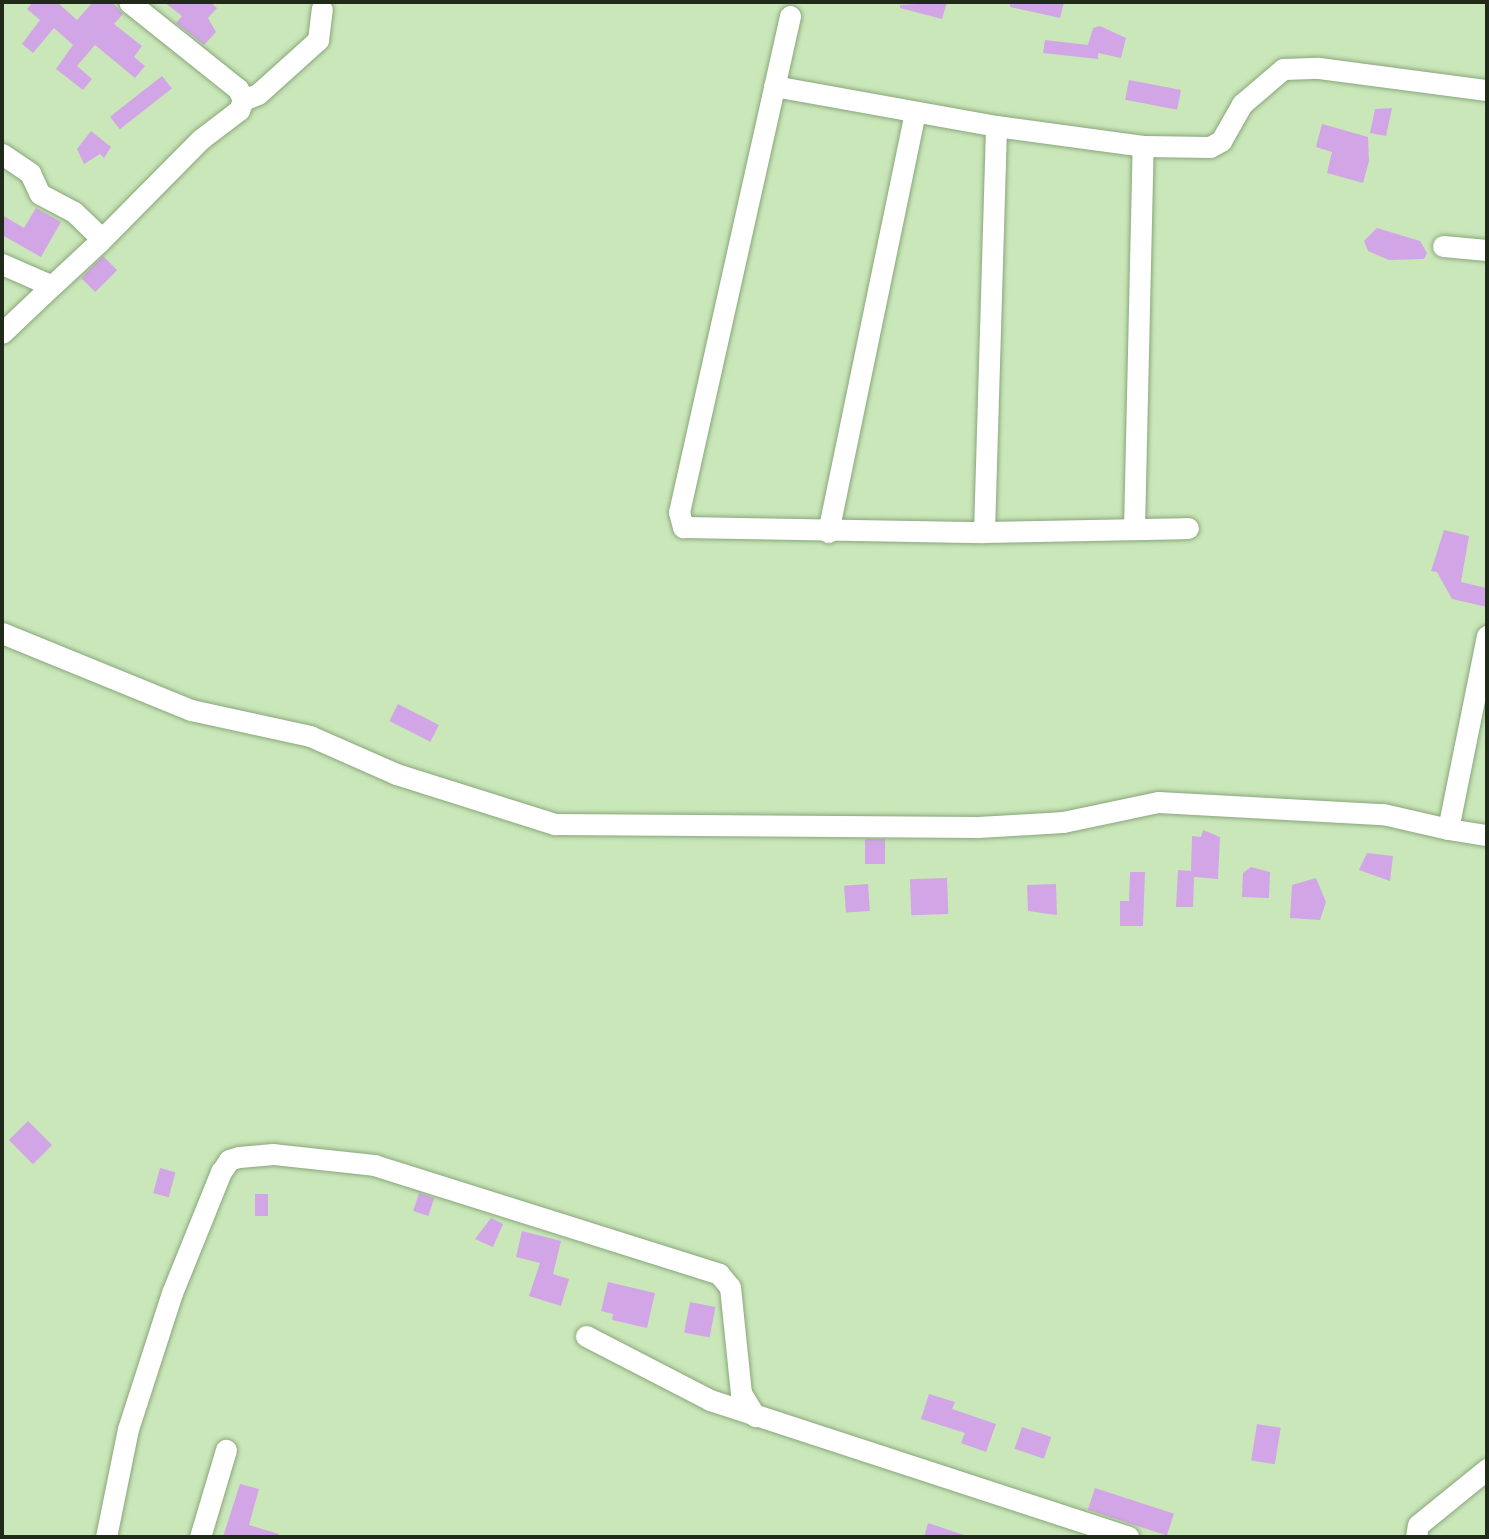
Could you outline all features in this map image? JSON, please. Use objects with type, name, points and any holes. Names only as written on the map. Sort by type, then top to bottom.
[{"type":"street","points":[[2,333],[99,242],[201,139],[239,110],[243,100],[238,89],[130,2]]},
{"type":"street","points":[[243,100],[258,94],[318,40],[322,9]]},
{"type":"street","points":[[790,16],[678,512],[683,527],[692,530],[828,532],[984,532],[1188,527]]},
{"type":"street","points":[[774,86],[996,126],[1143,146],[1210,147],[1221,141],[1242,104],[1262,83],[1294,67],[1487,90]]},
{"type":"street","points":[[828,532],[915,112]]},
{"type":"street","points":[[984,532],[996,126]]},
{"type":"street","points":[[1134,529],[1143,146]]},
{"type":"street","points":[[2,154],[30,173],[40,194],[74,212],[98,234],[99,242]]},
{"type":"street","points":[[1443,246],[1487,250]]},
{"type":"street","points":[[2,264],[45,284],[42,295]]},
{"type":"street","points":[[2,633],[191,710],[310,736],[396,774],[555,824],[978,827],[1063,822],[1157,802],[1382,814],[1487,835]]},
{"type":"street","points":[[1448,829],[1481,701],[1487,636]]},
{"type":"street","points":[[106,1537],[128,1429],[172,1293],[221,1172],[229,1160],[239,1157],[273,1154],[374,1166],[719,1274],[730,1287],[741,1393],[755,1416]]},
{"type":"street","points":[[586,1336],[710,1400],[1128,1537]]},
{"type":"street","points":[[200,1537],[226,1450]]},
{"type":"street","points":[[1416,1537],[1418,1525],[1487,1469]]},
{"type":"building","points":[[33,2],[57,2],[77,20],[93,2],[112,2],[123,14],[114,24],[142,46],[134,57],[145,66],[135,78],[95,45],[77,66],[92,79],[83,90],[56,69],[73,45],[54,28],[33,53],[22,44],[40,20],[27,9]]},
{"type":"building","points":[[164,2],[210,2],[217,8],[208,18],[216,32],[204,45],[176,23],[182,16]]},
{"type":"building","points":[[947,2],[942,19],[900,8],[900,5]]},
{"type":"building","points":[[1010,2],[1064,2],[1060,18],[1010,7]]},
{"type":"building","points":[[1100,26],[1126,38],[1121,58],[1098,53],[1098,59],[1043,53],[1045,40],[1088,45],[1093,28]]},
{"type":"building","points":[[162,76],[172,89],[120,129],[110,117]]},
{"type":"building","points":[[1129,80],[1181,90],[1177,110],[1125,100]]},
{"type":"building","points":[[1392,108],[1386,136],[1370,133],[1375,109]]},
{"type":"building","points":[[1322,124],[1368,137],[1369,161],[1363,183],[1327,173],[1332,152],[1316,147]]},
{"type":"building","points":[[91,131],[111,147],[104,158],[100,154],[84,164],[77,149]]},
{"type":"building","points":[[36,208],[61,222],[41,257],[2,235],[2,215],[24,228]]},
{"type":"building","points":[[1377,228],[1420,241],[1427,253],[1424,259],[1389,260],[1368,251],[1364,241]]},
{"type":"building","points":[[103,256],[117,270],[95,292],[81,278]]},
{"type":"building","points":[[1444,530],[1469,536],[1461,582],[1487,588],[1487,607],[1452,599],[1437,572],[1431,571]]},
{"type":"building","points":[[398,704],[439,725],[430,742],[389,721]]},
{"type":"building","points":[[1203,830],[1220,837],[1218,879],[1194,877],[1193,907],[1176,907],[1178,870],[1191,871],[1192,836],[1201,837]]},
{"type":"building","points":[[865,839],[885,839],[885,864],[865,864]]},
{"type":"building","points":[[1367,853],[1393,856],[1390,881],[1359,870]]},
{"type":"building","points":[[1251,867],[1270,872],[1269,898],[1242,897],[1243,873]]},
{"type":"building","points":[[1130,872],[1145,872],[1143,926],[1120,926],[1120,901],[1129,901]]},
{"type":"building","points":[[947,878],[948,914],[911,915],[910,879]]},
{"type":"building","points":[[1316,878],[1326,902],[1320,920],[1290,918],[1292,885]]},
{"type":"building","points":[[868,884],[870,911],[846,913],[844,886]]},
{"type":"building","points":[[1056,884],[1057,915],[1028,911],[1027,885]]},
{"type":"building","points":[[28,1121],[52,1145],[33,1164],[9,1140]]},
{"type":"building","points":[[160,1168],[175,1172],[169,1197],[153,1193]]},
{"type":"building","points":[[419,1193],[434,1198],[428,1216],[413,1211]]},
{"type":"building","points":[[255,1194],[268,1194],[268,1216],[255,1216]]},
{"type":"building","points":[[491,1218],[503,1224],[493,1247],[475,1239]]},
{"type":"building","points":[[522,1231],[561,1241],[553,1274],[569,1279],[561,1306],[529,1296],[540,1263],[516,1257]]},
{"type":"building","points":[[608,1282],[655,1293],[647,1328],[612,1320],[613,1314],[601,1311]]},
{"type":"building","points":[[690,1302],[716,1307],[710,1337],[684,1332]]},
{"type":"building","points":[[929,1394],[955,1402],[952,1409],[996,1424],[986,1452],[961,1443],[965,1433],[921,1419]]},
{"type":"building","points":[[1257,1424],[1281,1428],[1275,1464],[1251,1461]]},
{"type":"building","points":[[1022,1427],[1051,1437],[1044,1459],[1015,1449]]},
{"type":"building","points":[[240,1484],[259,1489],[249,1525],[279,1534],[278,1537],[223,1537]]},
{"type":"building","points":[[1095,1488],[1174,1514],[1167,1536],[1088,1510]]},
{"type":"building","points":[[928,1523],[964,1535],[964,1537],[924,1537]]}]
